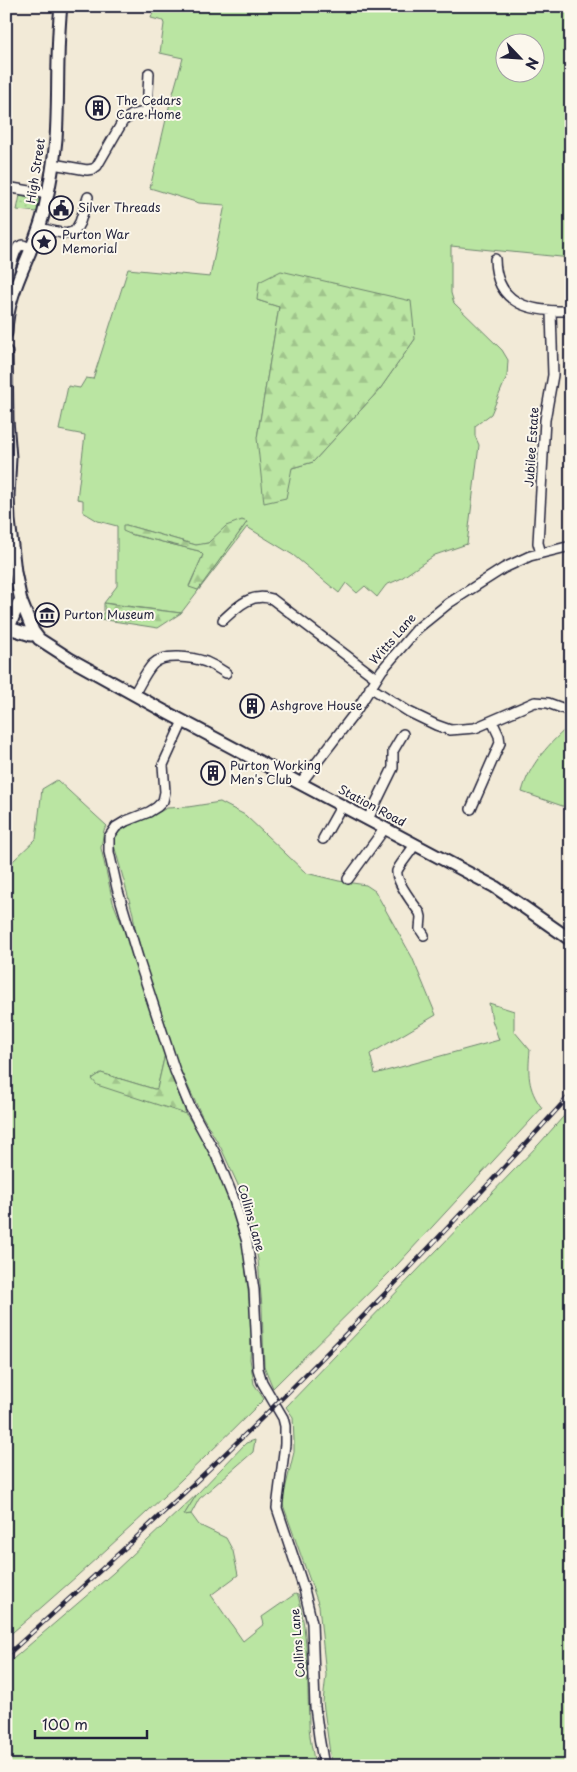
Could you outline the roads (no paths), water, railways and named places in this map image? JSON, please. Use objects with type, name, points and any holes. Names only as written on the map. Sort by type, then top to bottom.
[{"type":"street","name":"High Street","points":[[6,333],[7,315],[11,299],[39,228],[48,194],[56,138],[61,6]]},
{"type":"street","points":[[53,164],[88,170],[96,166],[123,122],[132,115],[147,112],[149,73]]},
{"type":"street","points":[[6,187],[48,194]]},
{"type":"street","points":[[39,228],[66,234],[75,231],[88,197]]},
{"type":"street","points":[[6,279],[16,250],[23,245],[31,248]]},
{"type":"street","points":[[495,259],[498,277],[508,295],[516,302],[526,307],[550,312],[571,311]]},
{"type":"street","name":"Jubilee Estate","points":[[540,553],[538,543],[545,420],[553,376],[550,312]]},
{"type":"street","points":[[6,352],[9,520],[15,572],[21,601],[35,634],[7,631],[21,601]]},
{"type":"street","name":"Witts Lane","points":[[301,783],[351,717],[376,678],[408,637],[440,609],[504,568],[540,553],[571,546]]},
{"type":"street","points":[[222,620],[248,600],[258,597],[272,599],[376,678]]},
{"type":"street","name":"Station Road","points":[[35,634],[50,647],[134,694],[505,893],[571,940]]},
{"type":"street","points":[[134,694],[152,665],[163,659],[184,658],[201,660],[226,673]]},
{"type":"street","points":[[370,687],[409,712],[446,729],[461,730],[475,728],[535,702],[548,703],[570,711]]},
{"type":"street","name":"Collins Lane","points":[[183,721],[163,765],[165,792],[163,801],[158,807],[149,812],[116,826],[109,837],[109,852],[117,888],[139,961],[175,1070],[190,1107],[220,1163],[247,1242],[253,1282],[258,1368],[262,1382],[283,1418],[285,1426],[286,1444],[277,1508],[304,1589],[312,1623],[315,1707],[318,1737],[324,1766]]},
{"type":"street","points":[[471,809],[499,748],[499,736],[492,721]]},
{"type":"street","points":[[368,818],[393,768],[393,751],[403,734]]},
{"type":"street","points":[[323,838],[342,805]]},
{"type":"street","points":[[348,879],[385,828]]},
{"type":"street","points":[[415,844],[398,870],[397,876],[420,913],[420,929],[424,935]]},
{"type":"railway","points":[[6,1656],[164,1512],[285,1395],[430,1247],[571,1094]]},
{"type":"place","name":"The Cedars Care Home","points":[[98,108]]},
{"type":"place","name":"Silver Threads","points":[[61,208]]},
{"type":"place","name":"Purton War Memorial","points":[[44,242]]},
{"type":"place","name":"Purton Museum","points":[[47,615]]},
{"type":"place","name":"Ashgrove House","points":[[252,706]]},
{"type":"place","name":"Purton Working Men's Club","points":[[213,773]]}]
